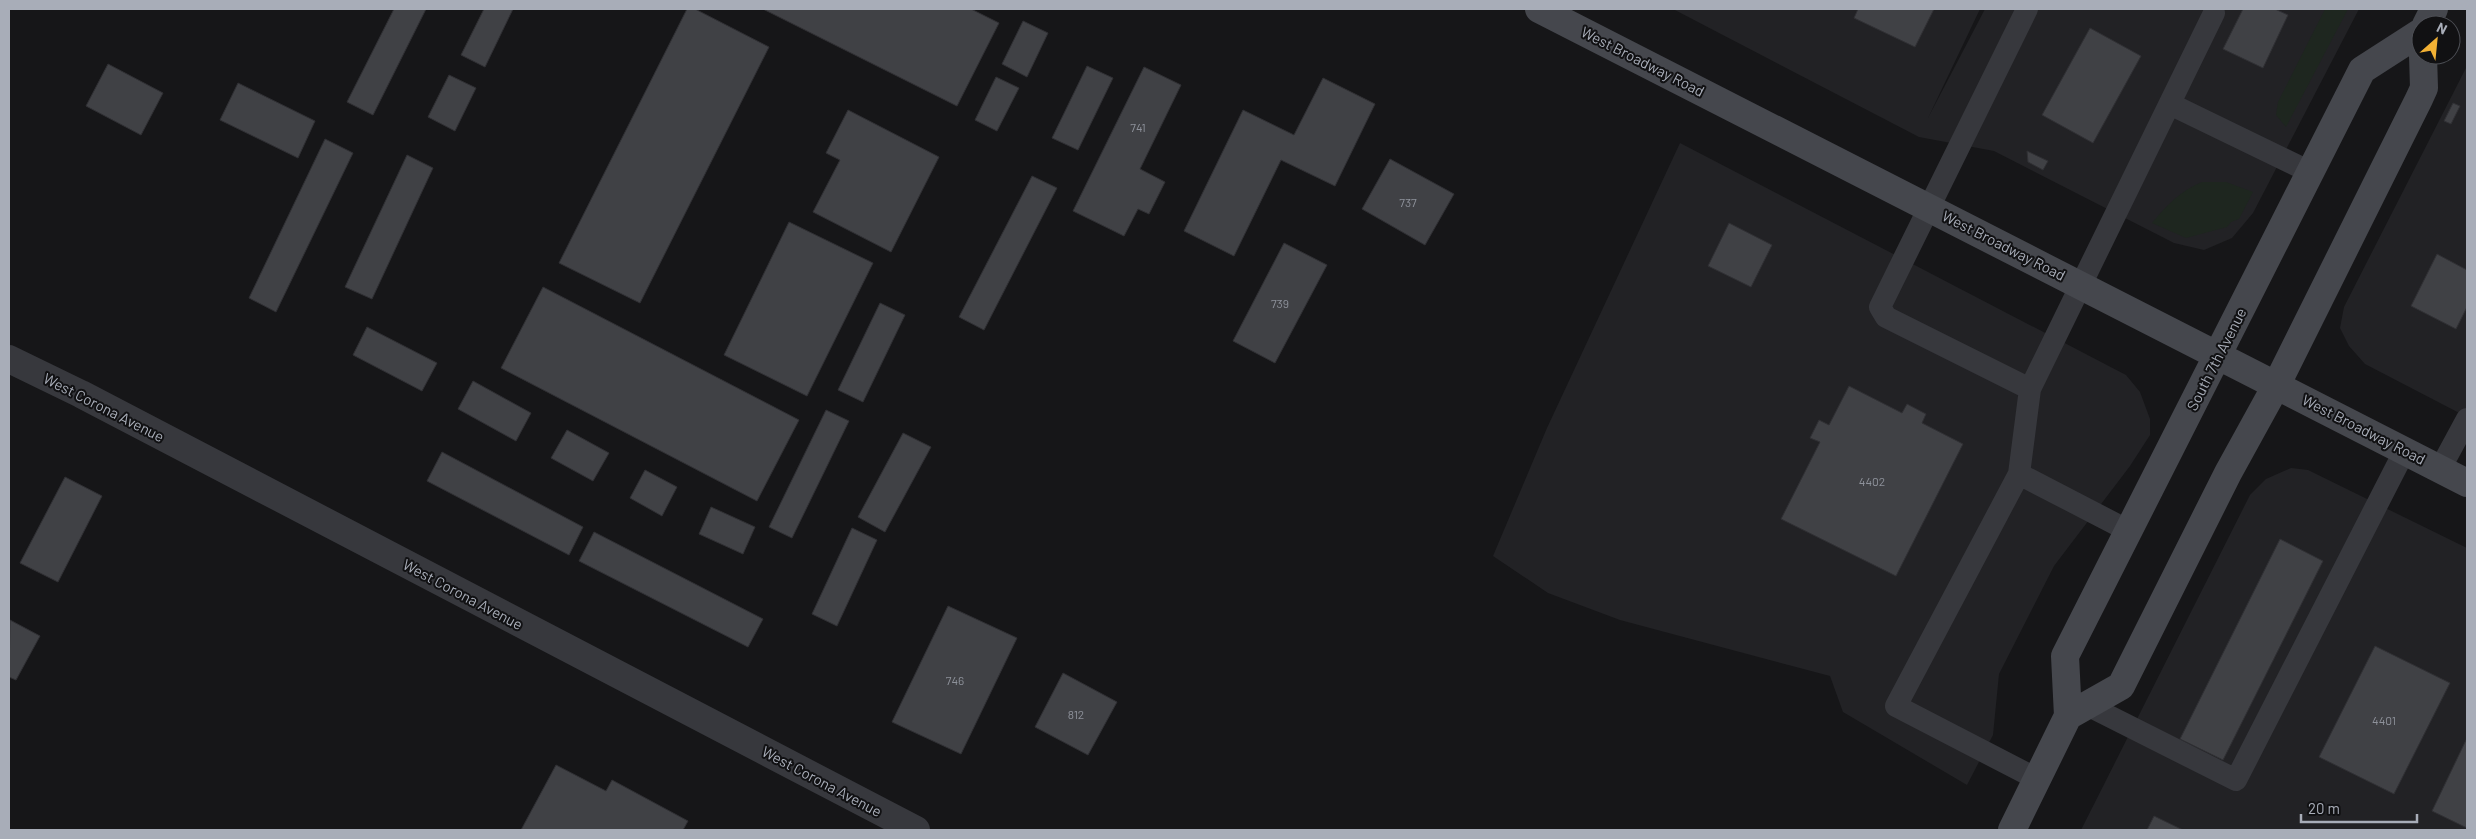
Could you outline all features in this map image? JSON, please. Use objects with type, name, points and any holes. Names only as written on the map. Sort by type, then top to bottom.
[{"type":"main road","name":"West Broadway Road","points":[[1539,9],[2277,384],[2467,483]]},
{"type":"main road","name":"South 7th Avenue","points":[[2012,830],[2037,779],[2078,711],[2065,656],[2362,70],[2411,38]]},
{"type":"main road","points":[[2078,711],[2121,686],[2228,473],[2277,384],[2422,94],[2424,88],[2424,65]]},
{"type":"street","name":"West Corona Avenue","points":[[9,360],[90,398],[916,830]]},
{"type":"lane","points":[[2027,9],[1928,206],[1880,307],[1886,317],[2030,389]]},
{"type":"lane","points":[[2037,779],[1896,706],[2019,474],[2030,389],[2170,104],[2212,10]]},
{"type":"lane","points":[[2170,104],[2310,172]]},
{"type":"lane","points":[[2440,469],[2467,419]]},
{"type":"lane","points":[[2078,711],[2236,780],[2405,450]]},
{"type":"lane","points":[[2019,474],[2129,531]]},
{"type":"shaded area","points":[[1673,9],[1980,9],[1928,118],[1985,9],[2359,9],[2253,213],[2232,238],[2204,250],[2174,243],[1994,151],[1919,137]]},
{"type":"shaded area","points":[[2325,9],[2348,9],[2286,127],[2276,115],[2278,102]]},
{"type":"shaded area","points":[[2467,66],[2467,417],[2365,364],[2349,346],[2340,328],[2344,307]]},
{"type":"shaded area","points":[[1680,143],[2126,375],[2140,392],[2150,419],[2150,435],[2130,466],[2054,566],[1999,674],[1993,735],[1967,785],[1843,712],[1830,676],[1620,620],[1548,593],[1493,556],[1547,428]]},
{"type":"shaded area","points":[[2202,182],[2226,182],[2253,192],[2239,219],[2231,222],[2227,227],[2186,238],[2152,223],[2174,199]]},
{"type":"shaded area","points":[[2291,468],[2308,470],[2467,548],[2467,830],[2081,830],[2250,495],[2266,479]]},
{"type":"building","points":[[394,9],[426,9],[373,115],[347,102]]},
{"type":"building","points":[[484,9],[513,9],[485,67],[461,55]]},
{"type":"building","points":[[687,9],[695,9],[769,47],[640,303],[559,263]]},
{"type":"building","points":[[763,9],[971,9],[999,23],[957,106]]},
{"type":"building","points":[[1858,9],[1934,9],[1915,47],[1854,18]]},
{"type":"building","points":[[2243,9],[2275,9],[2288,15],[2263,68],[2223,49]]},
{"type":"building","points":[[1023,21],[1048,33],[1027,77],[1002,64]]},
{"type":"building","points":[[2090,28],[2141,56],[2093,143],[2042,115]]},
{"type":"building","points":[[108,64],[163,93],[141,135],[86,106]]},
{"type":"building","points":[[1087,66],[1113,78],[1078,150],[1052,138]]},
{"type":"building","points":[[1144,67],[1181,85],[1140,169],[1165,182],[1149,214],[1138,209],[1124,236],[1073,211]]},
{"type":"building","points":[[449,75],[476,88],[455,131],[428,117]]},
{"type":"building","points":[[996,77],[1019,88],[997,131],[975,120]]},
{"type":"building","points":[[1323,78],[1375,104],[1335,186],[1281,160],[1234,256],[1184,231],[1243,110],[1294,135]]},
{"type":"building","points":[[238,83],[315,121],[298,158],[220,120]]},
{"type":"building","points":[[2453,103],[2460,106],[2451,124],[2444,121]]},
{"type":"building","points":[[848,110],[939,157],[891,252],[813,212],[840,160],[826,153]]},
{"type":"building","points":[[325,139],[353,153],[276,312],[249,298]]},
{"type":"building","points":[[2027,151],[2048,161],[2043,170],[2028,162]]},
{"type":"building","points":[[407,155],[433,168],[372,299],[345,287]]},
{"type":"building","points":[[1390,159],[1454,194],[1425,245],[1362,209]]},
{"type":"building","points":[[1032,176],[1057,188],[984,330],[959,317]]},
{"type":"building","points":[[789,222],[873,263],[807,396],[724,355]]},
{"type":"building","points":[[1729,223],[1772,245],[1751,287],[1708,266]]},
{"type":"building","points":[[1284,243],[1327,265],[1275,363],[1233,341]]},
{"type":"building","points":[[2437,254],[2467,270],[2467,307],[2456,329],[2411,306]]},
{"type":"building","points":[[543,287],[799,420],[757,501],[501,368]]},
{"type":"building","points":[[880,303],[905,315],[863,402],[838,390]]},
{"type":"building","points":[[367,327],[437,363],[422,391],[353,355]]},
{"type":"building","points":[[473,381],[531,413],[516,441],[458,409]]},
{"type":"building","points":[[1849,386],[1902,413],[1907,404],[1926,414],[1922,423],[1963,444],[1896,576],[1781,519],[1820,442],[1810,438],[1819,420],[1829,425]]},
{"type":"building","points":[[826,410],[849,421],[792,538],[769,527]]},
{"type":"building","points":[[567,430],[609,453],[593,481],[551,458]]},
{"type":"building","points":[[903,433],[931,447],[885,532],[858,517]]},
{"type":"building","points":[[442,452],[583,527],[569,555],[427,481]]},
{"type":"building","points":[[645,470],[677,487],[662,516],[630,498]]},
{"type":"building","points":[[65,477],[102,496],[58,582],[20,563]]},
{"type":"building","points":[[711,507],[755,527],[743,554],[699,534]]},
{"type":"building","points":[[852,528],[877,540],[837,626],[812,614]]},
{"type":"building","points":[[594,532],[763,619],[748,647],[579,561]]},
{"type":"building","points":[[2280,539],[2323,561],[2223,760],[2180,739]]},
{"type":"building","points":[[948,606],[1017,638],[961,754],[892,722]]},
{"type":"building","points":[[10,620],[40,636],[16,680],[9,677]]},
{"type":"building","points":[[2375,646],[2450,683],[2394,794],[2319,757]]},
{"type":"building","points":[[1063,673],[1117,702],[1088,755],[1035,727]]},
{"type":"building","points":[[2467,738],[2467,828],[2432,811]]},
{"type":"building","points":[[556,765],[606,791],[612,780],[688,821],[683,830],[521,830]]},
{"type":"building","points":[[2154,816],[2183,830],[2147,830]]}]
